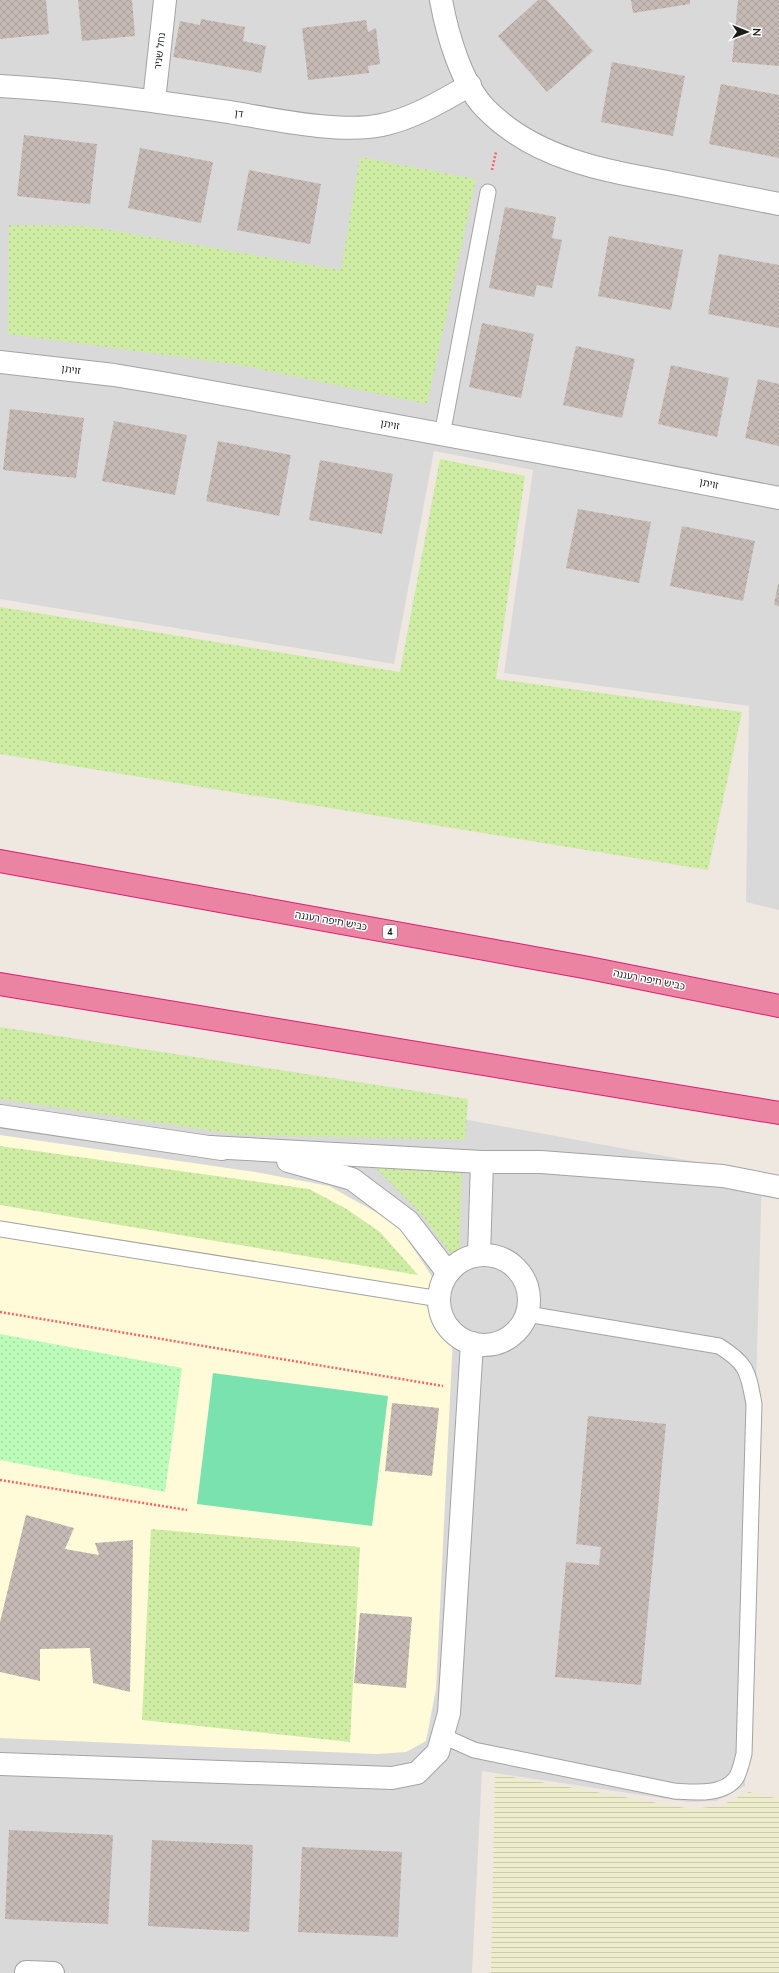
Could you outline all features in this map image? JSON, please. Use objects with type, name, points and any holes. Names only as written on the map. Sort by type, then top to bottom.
[{"type":"highway","name":"כביש חיפה רעננה","points":[[0,861],[589,968],[779,1006]]},
{"type":"highway","points":[[0,984],[779,1113]]},
{"type":"street","name":"נחל שניר","points":[[154,101],[165,0]]},
{"type":"street","points":[[441,0],[454,52],[470,85],[484,107],[509,129],[535,145],[576,163],[639,177],[779,204]]},
{"type":"street","name":"דן","points":[[0,86],[83,92],[309,124],[349,127],[373,126],[409,117],[470,85]]},
{"type":"street","name":"זויתן","points":[[0,362],[114,375],[585,460],[779,498]]},
{"type":"street","points":[[0,1116],[209,1147],[303,1164],[352,1179],[408,1221],[448,1273]]},
{"type":"street","points":[[209,1147],[482,1162],[541,1162],[723,1176],[779,1187]]},
{"type":"street","points":[[480,1255],[482,1162]]},
{"type":"street","points":[[480,1255],[494,1256],[508,1262],[519,1272],[526,1284],[529,1299],[527,1314],[520,1327],[509,1338],[496,1344],[480,1345],[466,1342],[454,1334],[444,1322],[439,1308],[439,1293],[448,1273],[465,1258],[480,1255]]},
{"type":"street","points":[[0,1764],[392,1778],[417,1773],[438,1752],[449,1713],[472,1343]]},
{"type":"street","points":[[26,1972],[53,1973]]},
{"type":"lane","points":[[442,435],[488,192]]},
{"type":"lane","points":[[0,1229],[440,1299]]},
{"type":"lane","points":[[443,1736],[474,1750],[674,1791],[704,1792],[723,1788],[736,1778],[744,1754],[754,1404],[748,1374],[736,1356],[719,1346],[527,1314]]},
{"type":"path","points":[[488,192],[502,122]]},
{"type":"path","points":[[0,1312],[469,1390]]},
{"type":"path","points":[[0,1480],[187,1510]]},
{"type":"shaded area","points":[[0,0],[779,0],[779,910],[746,902],[749,706],[504,673],[533,470],[434,451],[394,664],[0,599]]},
{"type":"shaded area","points":[[0,1034],[762,1174],[745,1786],[716,1801],[688,1802],[482,1771],[472,1973],[0,1973]]},
{"type":"shaded area","points":[[0,1135],[255,1172],[329,1186],[397,1224],[431,1275],[453,1336],[436,1689],[426,1741],[406,1752],[376,1754],[0,1738]]},
{"type":"green space","points":[[360,157],[476,179],[427,404],[240,365],[8,334],[9,225],[86,226],[341,270]]},
{"type":"green space","points":[[440,459],[525,476],[496,679],[742,712],[708,870],[0,754],[0,607],[400,672]]},
{"type":"green space","points":[[0,1027],[468,1099],[465,1140],[239,1135],[0,1099]]},
{"type":"green space","points":[[0,1146],[309,1189],[345,1208],[380,1232],[418,1275],[0,1205]]},
{"type":"green space","points":[[372,1164],[462,1169],[459,1265],[421,1214]]},
{"type":"green space","points":[[0,1334],[182,1368],[165,1492],[0,1460]]},
{"type":"green space","points":[[213,1373],[388,1396],[372,1526],[197,1504]]},
{"type":"green space","points":[[151,1529],[360,1547],[350,1742],[142,1720]]},
{"type":"green space","points":[[495,1774],[691,1809],[720,1806],[749,1792],[779,1799],[779,1973],[491,1973]]},
{"type":"building","points":[[0,0],[46,0],[49,34],[0,39]]},
{"type":"building","points":[[78,0],[132,0],[135,36],[82,41]]},
{"type":"building","points":[[538,0],[547,0],[593,51],[547,92],[498,36]]},
{"type":"building","points":[[631,0],[690,0],[690,4],[633,13]]},
{"type":"building","points":[[738,0],[779,0],[779,66],[732,62]]},
{"type":"building","points":[[201,19],[245,27],[243,41],[266,46],[261,73],[173,57],[180,21],[200,25]]},
{"type":"building","points":[[366,20],[368,32],[376,28],[380,64],[368,66],[369,73],[308,80],[302,28]]},
{"type":"building","points":[[612,62],[685,76],[673,136],[601,122]]},
{"type":"building","points":[[721,84],[779,95],[779,158],[709,144]]},
{"type":"building","points":[[24,135],[97,144],[90,204],[17,196]]},
{"type":"building","points":[[140,148],[213,162],[201,223],[128,208]]},
{"type":"building","points":[[249,170],[321,184],[310,244],[237,230]]},
{"type":"building","points":[[505,207],[556,217],[552,238],[562,240],[552,288],[537,285],[534,297],[489,288]]},
{"type":"building","points":[[609,236],[683,250],[671,310],[598,296]]},
{"type":"building","points":[[719,254],[779,265],[779,328],[708,314]]},
{"type":"building","points":[[482,323],[534,334],[521,398],[469,387]]},
{"type":"building","points":[[576,346],[635,359],[622,418],[563,405]]},
{"type":"building","points":[[671,365],[729,378],[717,437],[658,424]]},
{"type":"building","points":[[758,379],[779,384],[779,446],[745,438]]},
{"type":"building","points":[[10,409],[84,418],[76,478],[3,470]]},
{"type":"building","points":[[114,421],[187,435],[175,495],[102,481]]},
{"type":"building","points":[[218,441],[291,455],[279,516],[206,501]]},
{"type":"building","points":[[320,460],[393,474],[382,534],[309,520]]},
{"type":"building","points":[[578,509],[651,522],[639,583],[566,568]]},
{"type":"building","points":[[682,526],[755,541],[743,601],[670,586]]},
{"type":"building","points":[[779,584],[779,606],[774,605]]},
{"type":"building","points":[[392,1403],[439,1408],[432,1476],[385,1471]]},
{"type":"building","points":[[588,1416],[666,1424],[641,1685],[555,1677],[566,1562],[599,1565],[601,1547],[576,1544]]},
{"type":"building","points":[[26,1515],[74,1528],[65,1549],[99,1555],[95,1543],[133,1540],[130,1692],[93,1683],[90,1648],[40,1649],[40,1681],[0,1672],[0,1622]]},
{"type":"building","points":[[360,1613],[412,1617],[406,1688],[354,1683]]},
{"type":"building","points":[[9,1830],[113,1835],[108,1924],[5,1919]]},
{"type":"building","points":[[152,1840],[253,1845],[249,1932],[148,1926]]},
{"type":"building","points":[[302,1847],[402,1852],[398,1937],[298,1932]]}]
